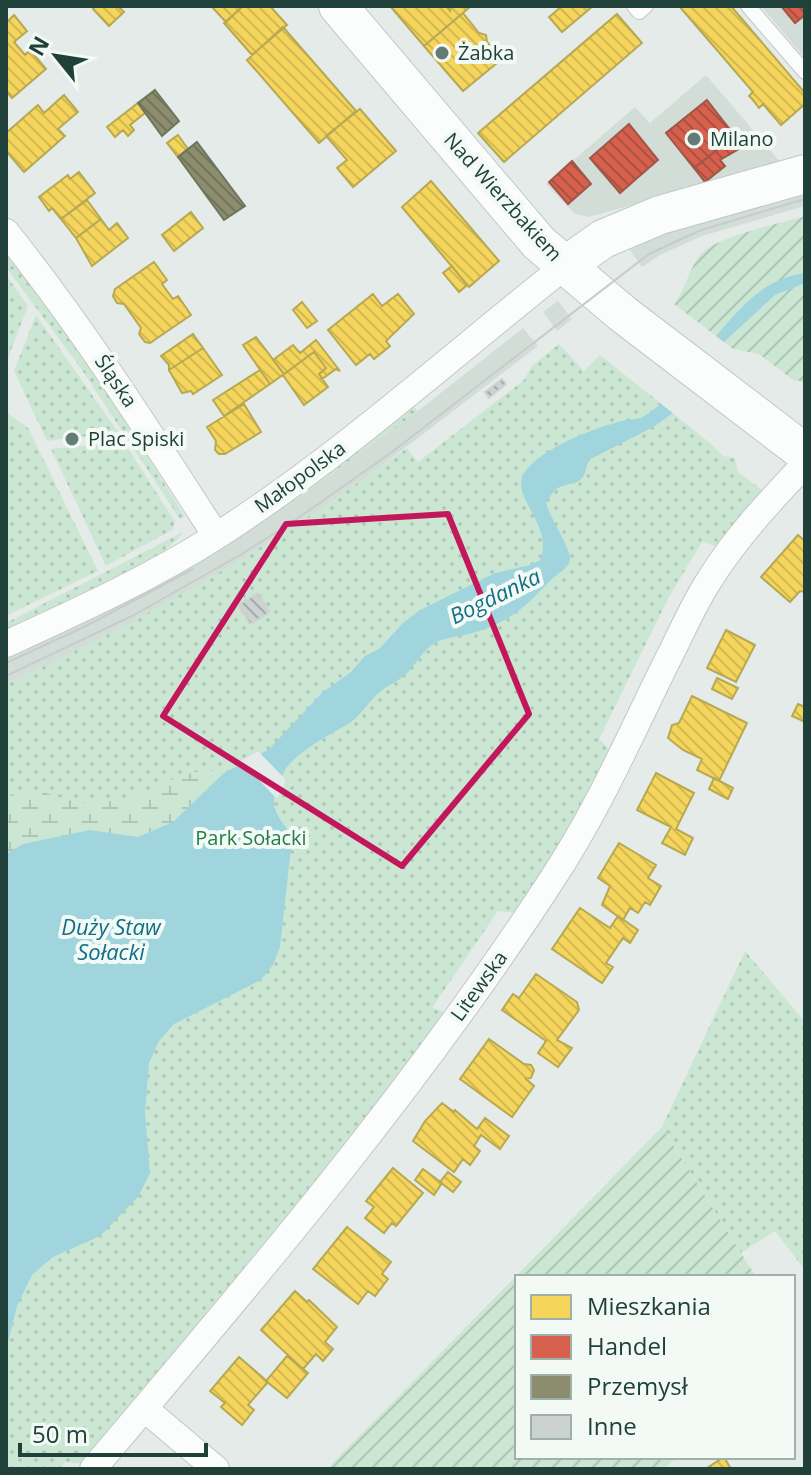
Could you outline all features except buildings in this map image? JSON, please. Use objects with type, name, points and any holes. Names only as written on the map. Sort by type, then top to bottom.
[{"type":"street","name":"Nad Wierzbakiem","points":[[338,6],[529,231],[565,266],[805,453]]},
{"type":"street","points":[[565,266],[603,239],[660,215],[805,174]]},
{"type":"street","name":"Śląska","points":[[6,232],[112,374],[216,536]]},
{"type":"street","name":"Małopolska","points":[[6,644],[134,582],[216,536],[368,428],[565,266]]},
{"type":"street","name":"Litewska","points":[[93,1469],[342,1170],[510,943],[585,826],[712,575],[759,515],[805,464]]},
{"type":"street","points":[[145,1409],[216,1469]]},
{"type":"lane","points":[[634,6],[639,12],[646,6]]},
{"type":"lane","points":[[748,6],[805,72]]},
{"type":"highlighted area","points":[[448,514],[529,714],[402,866],[163,716],[286,524]]},
{"type":"shaded area","points":[[761,6],[805,6],[805,58]]},
{"type":"shaded area","points":[[706,75],[781,163],[589,217],[575,214],[546,184],[635,107],[650,123]]},
{"type":"shaded area","points":[[805,182],[805,206],[702,236],[642,267],[627,246]]},
{"type":"shaded area","points":[[558,301],[572,319],[557,331],[543,312]]},
{"type":"shaded area","points":[[523,328],[538,346],[354,487],[271,543],[182,596],[6,684],[6,657],[118,604],[281,504],[284,508],[418,411]]},
{"type":"green space","points":[[805,216],[805,382],[793,380],[759,354],[733,349],[674,304],[696,261],[708,248],[733,236]]},
{"type":"green space","points":[[6,252],[124,418],[185,517],[180,519],[82,370],[6,267]]},
{"type":"green space","points":[[6,275],[28,306],[6,363]]},
{"type":"green space","points":[[36,315],[118,432],[47,441],[14,371]]},
{"type":"green space","name":"Park Sołacki","points":[[559,344],[584,371],[600,355],[723,456],[735,458],[738,472],[765,492],[720,547],[702,542],[669,597],[599,739],[612,752],[581,812],[518,913],[498,911],[432,1008],[448,1013],[394,1088],[85,1464],[65,1462],[59,1469],[6,1469],[6,684],[112,632],[212,576],[310,515],[407,448],[418,462],[524,380],[532,366]]},
{"type":"green space","points":[[411,402],[418,411],[284,508],[281,504]]},
{"type":"green space","points":[[6,412],[28,428],[98,571],[8,615]]},
{"type":"green space","points":[[124,442],[175,522],[172,530],[106,566],[51,449]]},
{"type":"green space","points":[[183,532],[171,545],[128,573],[6,632],[6,623]]},
{"type":"green space","points":[[206,770],[224,773],[235,786],[216,832],[6,860],[6,797],[39,791],[79,803],[128,800],[182,775]]},
{"type":"green space","points":[[745,951],[805,1022],[805,1270],[775,1231],[741,1253],[662,1127]]},
{"type":"green space","points":[[662,1127],[755,1275],[517,1275]]},
{"type":"green space","points":[[515,1277],[515,1459],[676,1459],[663,1469],[327,1469]]},
{"type":"water","points":[[805,273],[805,283],[775,295],[724,342],[716,336],[745,304],[765,288],[790,276]]},
{"type":"water","name":"Duży Staw Sołacki","points":[[661,404],[673,413],[655,426],[589,460],[582,478],[556,489],[546,503],[569,554],[565,569],[508,618],[471,634],[431,645],[406,674],[376,695],[356,718],[307,749],[287,767],[274,801],[276,811],[292,839],[280,947],[273,965],[261,980],[174,1024],[159,1041],[149,1063],[145,1113],[150,1173],[138,1197],[100,1236],[53,1257],[32,1275],[17,1306],[8,1342],[6,1369],[6,854],[23,844],[90,830],[138,837],[173,822],[224,773],[268,750],[323,692],[351,672],[365,656],[379,649],[420,610],[495,573],[540,560],[542,535],[522,492],[524,473],[555,447],[610,424],[640,418]]},
{"type":"pier","points":[[258,751],[286,780],[276,798],[241,761]]},
{"type":"tram line","points":[[6,676],[134,615],[294,521],[392,452],[649,254],[701,230],[805,199]]},
{"type":"tram line","points":[[6,663],[86,626],[193,569]]},
{"type":"place","name":"Żabka","points":[[442,53]]},
{"type":"place","name":"Milano","points":[[694,139]]},
{"type":"place","name":"Plac Spiski","points":[[72,439]]},
{"type":"water label","name":"Bogdanka","points":[[495,596]]}]
